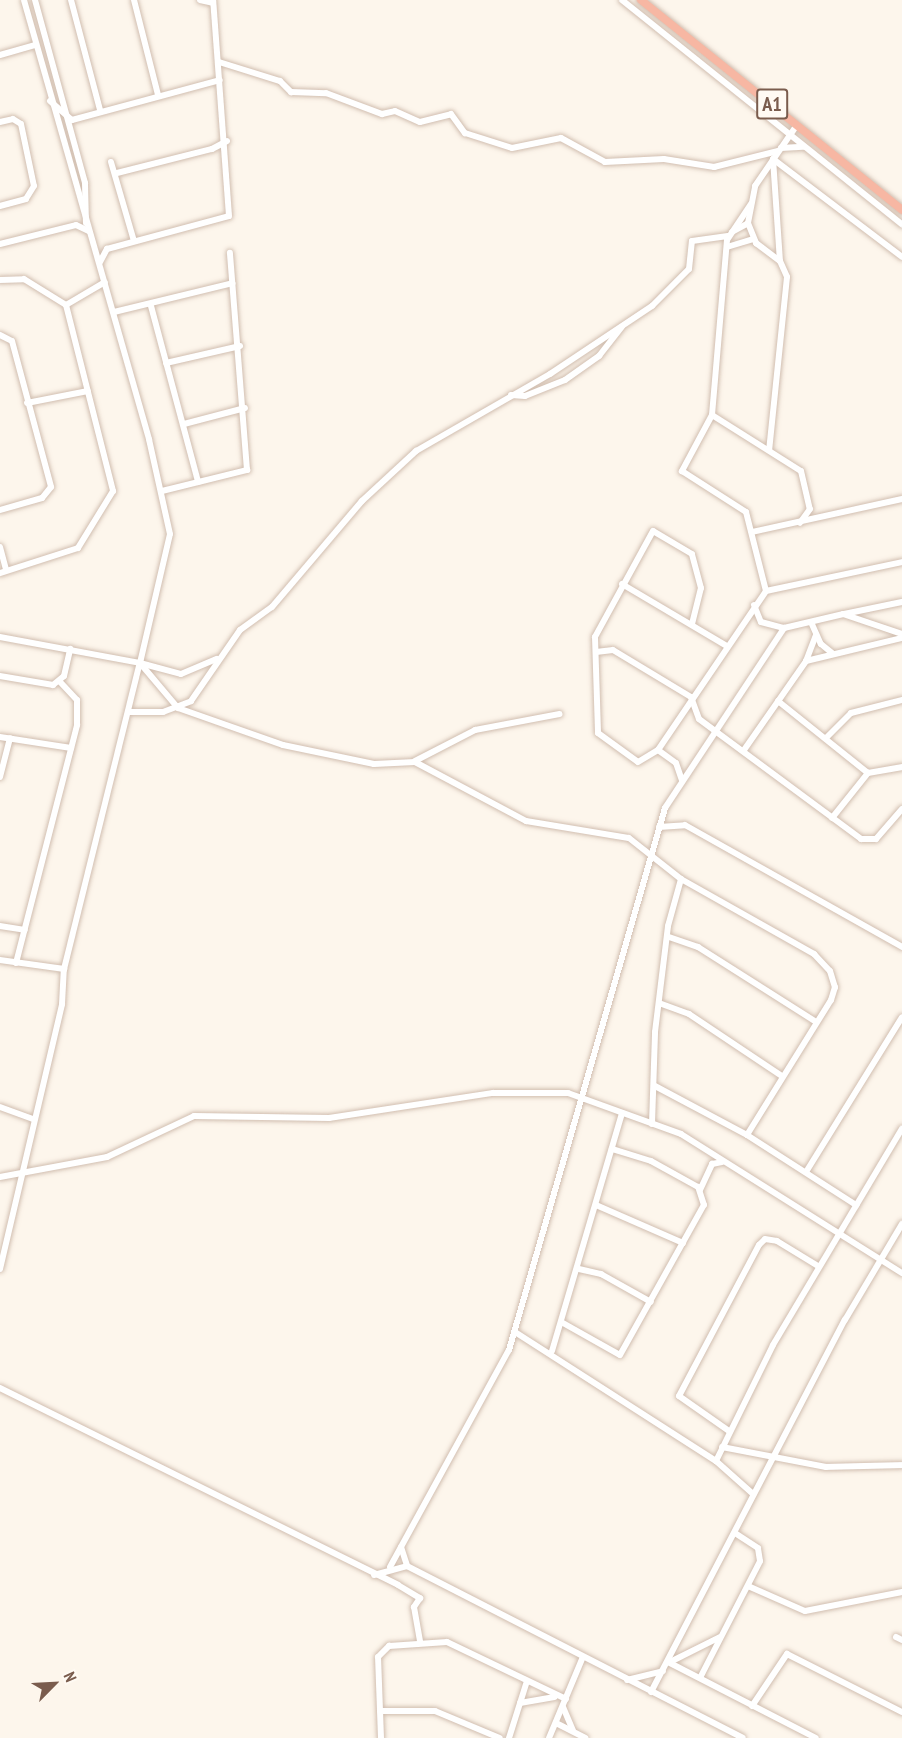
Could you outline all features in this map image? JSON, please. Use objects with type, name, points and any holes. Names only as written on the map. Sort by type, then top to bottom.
[{"type":"highway","name":"A1","points":[[641,0],[902,210]]},
{"type":"street","points":[[0,1269],[24,1155],[62,1004],[64,969],[170,534],[162,491],[114,312],[100,262],[84,220],[49,99],[24,0]]},
{"type":"street","points":[[35,0],[84,183],[84,220]]},
{"type":"street","points":[[71,0],[100,110]]},
{"type":"street","points":[[134,0],[158,95]]},
{"type":"street","points":[[100,262],[107,249],[229,216],[227,141],[213,1],[200,0]]},
{"type":"street","points":[[622,0],[902,224]]},
{"type":"street","points":[[0,55],[35,45]]},
{"type":"street","points":[[219,62],[280,81],[291,92],[326,93],[382,114],[395,111],[420,122],[452,114],[465,133],[512,148],[561,138],[605,162],[664,159],[714,167],[779,149],[807,148]]},
{"type":"street","points":[[62,140],[72,120],[100,110],[220,80]]},
{"type":"street","points":[[49,99],[72,120]]},
{"type":"street","points":[[0,122],[13,118],[21,124],[34,186],[26,199],[0,206]]},
{"type":"street","points":[[766,591],[752,532],[740,507],[682,471],[712,416],[730,234],[751,204],[772,159],[797,125]]},
{"type":"street","points":[[117,173],[212,149],[227,141]]},
{"type":"street","points":[[772,159],[902,257]]},
{"type":"street","points":[[769,450],[787,277],[780,261],[772,159]]},
{"type":"street","points":[[111,162],[117,173],[134,241]]},
{"type":"street","points":[[751,204],[748,223],[754,239],[780,261]]},
{"type":"street","points":[[0,244],[76,225],[84,220]]},
{"type":"street","points":[[128,712],[178,708],[191,701],[240,630],[272,607],[362,501],[416,451],[622,327],[686,273],[692,241],[730,234],[748,223]]},
{"type":"street","points":[[76,225],[89,231]]},
{"type":"street","points":[[727,247],[754,239]]},
{"type":"street","points":[[92,240],[107,249]]},
{"type":"street","points":[[162,491],[246,472],[245,408],[231,253]]},
{"type":"street","points":[[0,280],[24,279],[66,305],[113,484],[110,503],[78,548],[3,572],[0,547]]},
{"type":"street","points":[[66,305],[105,282]]},
{"type":"street","points":[[114,312],[151,306],[213,284],[233,283]]},
{"type":"street","points":[[151,306],[198,482]]},
{"type":"street","points":[[510,394],[525,396],[565,380],[599,356],[622,327]]},
{"type":"street","points":[[0,335],[12,341],[51,487],[42,498],[0,510]]},
{"type":"street","points":[[166,363],[240,346]]},
{"type":"street","points":[[27,403],[88,391]]},
{"type":"street","points":[[184,424],[245,408]]},
{"type":"street","points":[[712,416],[801,471],[810,509],[824,517]]},
{"type":"street","points":[[752,532],[902,499]]},
{"type":"street","points":[[800,522],[810,509]]},
{"type":"street","points":[[692,624],[701,588],[692,554],[653,531],[645,538],[600,624],[596,652],[602,740],[638,762],[658,750],[725,645],[766,591],[902,562]]},
{"type":"street","points":[[622,584],[725,645]]},
{"type":"street","points":[[754,604],[761,622],[784,628],[902,602]]},
{"type":"street","points":[[843,614],[902,636]]},
{"type":"street","points":[[811,622],[816,635],[832,653]]},
{"type":"street","points":[[390,1567],[515,1332],[659,827],[682,780],[784,628]]},
{"type":"street","points":[[887,630],[892,640]]},
{"type":"street","points":[[744,750],[806,661],[816,635]]},
{"type":"street","points":[[806,661],[902,636]]},
{"type":"street","points":[[0,637],[140,663],[182,674],[218,659]]},
{"type":"street","points":[[60,682],[70,650]]},
{"type":"street","points":[[596,652],[613,650],[691,697]]},
{"type":"street","points":[[140,663],[178,708],[283,745],[374,764],[415,762],[475,730],[560,714]]},
{"type":"street","points":[[0,676],[60,682],[78,705],[71,748],[16,963]]},
{"type":"street","points":[[691,697],[693,712],[832,818],[869,842],[902,809]]},
{"type":"street","points":[[826,738],[851,713],[902,700]]},
{"type":"street","points":[[778,701],[868,773]]},
{"type":"street","points":[[0,737],[71,748]]},
{"type":"street","points":[[0,777],[10,738]]},
{"type":"street","points":[[658,750],[676,763],[692,766]]},
{"type":"street","points":[[415,762],[526,822],[628,838],[651,853],[681,879],[824,962],[835,987],[747,1135]]},
{"type":"street","points":[[676,763],[682,780]]},
{"type":"street","points":[[832,818],[868,773],[902,767]]},
{"type":"street","points":[[659,827],[685,825],[902,947]]},
{"type":"street","points":[[652,1124],[658,1003],[681,879]]},
{"type":"street","points":[[0,926],[25,930]]},
{"type":"street","points":[[669,937],[698,947],[816,1022]]},
{"type":"street","points":[[0,960],[64,969]]},
{"type":"street","points":[[658,1003],[689,1014],[782,1076]]},
{"type":"street","points":[[806,1172],[902,1017]]},
{"type":"street","points":[[655,1086],[747,1135],[856,1205]]},
{"type":"street","points":[[0,1177],[37,1173],[107,1157],[194,1116],[217,1113],[238,1119],[288,1120],[378,1113],[511,1091],[581,1097],[652,1124],[707,1151],[879,1262],[902,1273]]},
{"type":"street","points":[[0,1107],[33,1119]]},
{"type":"street","points":[[552,1351],[579,1269],[622,1113]]},
{"type":"street","points":[[716,1461],[729,1431],[818,1266],[840,1237],[856,1205],[902,1130]]},
{"type":"street","points":[[612,1149],[651,1161],[700,1190]]},
{"type":"street","points":[[707,1151],[713,1163]]},
{"type":"street","points":[[24,1155],[37,1173]]},
{"type":"street","points":[[713,1163],[723,1161]]},
{"type":"street","points":[[563,1323],[620,1355],[704,1205],[700,1190],[713,1163]]},
{"type":"street","points":[[596,1205],[683,1243]]},
{"type":"street","points":[[651,1692],[772,1458],[902,1224]]},
{"type":"street","points":[[729,1431],[679,1396],[759,1245],[771,1239],[818,1266]]},
{"type":"street","points":[[579,1269],[651,1302]]},
{"type":"street","points":[[515,1332],[552,1351],[716,1461],[753,1494]]},
{"type":"street","points":[[0,1388],[420,1598],[414,1607],[420,1641]]},
{"type":"street","points":[[722,1447],[826,1467],[902,1465]]},
{"type":"street","points":[[701,1677],[748,1586],[759,1552],[735,1533]]},
{"type":"street","points":[[401,1547],[407,1566]]},
{"type":"street","points":[[374,1575],[390,1567],[407,1566],[582,1659],[743,1738]]},
{"type":"street","points":[[748,1586],[805,1611],[902,1592]]},
{"type":"street","points":[[668,1662],[723,1634]]},
{"type":"street","points":[[381,1738],[380,1650],[420,1641],[447,1642],[526,1684],[566,1699]]},
{"type":"street","points":[[752,1706],[787,1654],[902,1712]]},
{"type":"street","points":[[549,1738],[582,1659]]},
{"type":"street","points":[[668,1662],[816,1738]]},
{"type":"street","points":[[627,1680],[663,1671]]},
{"type":"street","points":[[509,1738],[526,1684]]},
{"type":"street","points":[[520,1704],[558,1697]]},
{"type":"street","points":[[563,1706],[576,1733]]},
{"type":"street","points":[[380,1711],[435,1711],[500,1738]]},
{"type":"street","points":[[556,1723],[585,1738]]}]
